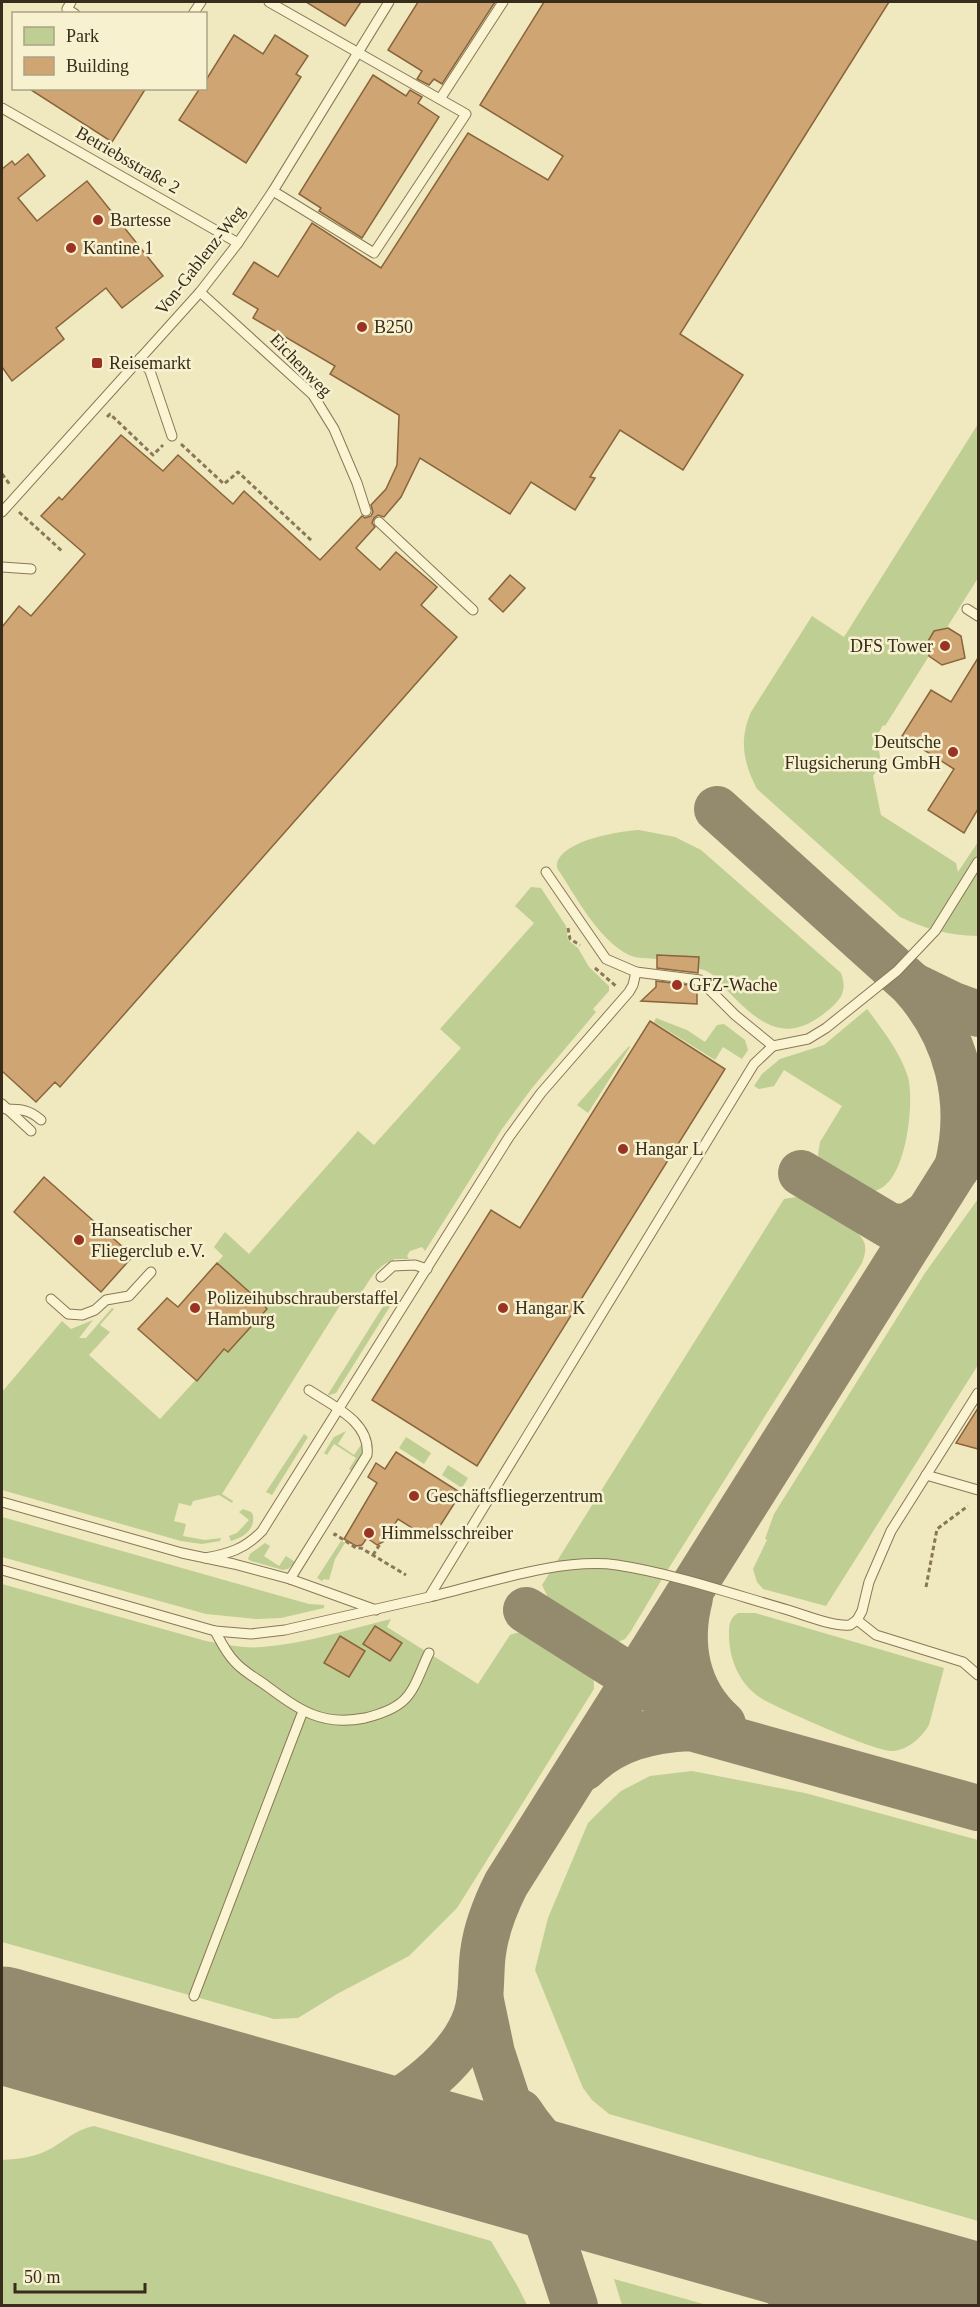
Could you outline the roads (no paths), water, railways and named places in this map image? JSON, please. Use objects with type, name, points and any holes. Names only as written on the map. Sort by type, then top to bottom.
[{"type":"lane","points":[[269,2],[466,114],[374,253],[273,191]]},
{"type":"lane","name":"Von-Gablenz-Weg","points":[[2,512],[200,292],[238,243],[273,191],[389,2]]},
{"type":"lane","points":[[440,99],[503,2]]},
{"type":"lane","points":[[2,120],[6,110]]},
{"type":"lane","name":"Betriebsstraße 2","points":[[6,110],[238,243]]},
{"type":"lane","name":"Eichenweg","points":[[200,292],[313,395],[334,429],[366,511]]},
{"type":"lane","points":[[140,358],[150,372],[172,436]]},
{"type":"lane","points":[[379,522],[473,610]]},
{"type":"lane","points":[[2,567],[31,569]]},
{"type":"lane","points":[[967,609],[978,616]]},
{"type":"lane","points":[[429,1597],[754,1064],[773,1046],[808,1038],[826,1028],[897,971],[935,931],[978,862]]},
{"type":"lane","points":[[546,872],[606,959],[636,972],[700,980],[735,1015],[773,1046]]},
{"type":"lane","points":[[204,1558],[245,1546],[262,1531],[509,1137],[541,1093],[629,992],[636,972]]},
{"type":"lane","points":[[4,1106],[33,1112],[42,1120]]},
{"type":"lane","points":[[4,1106],[31,1131]]},
{"type":"lane","points":[[381,1277],[393,1266],[415,1265],[427,1269]]},
{"type":"lane","points":[[51,1299],[68,1314],[82,1315],[95,1310],[106,1300],[129,1296],[151,1272]]},
{"type":"lane","points":[[290,1580],[367,1455],[368,1444],[365,1434],[352,1419],[309,1390]]},
{"type":"lane","points":[[2,1570],[216,1631],[251,1634],[285,1630],[552,1568],[585,1563],[615,1565],[665,1574],[836,1623],[850,1624],[857,1620],[862,1611],[867,1588],[891,1531],[978,1393]]},
{"type":"lane","points":[[926,1475],[978,1490]]},
{"type":"lane","points":[[2,1502],[182,1553],[290,1580],[376,1610]]},
{"type":"lane","points":[[857,1620],[876,1635],[963,1662],[978,1676]]},
{"type":"lane","points":[[216,1631],[234,1661],[303,1711],[333,1721],[356,1720],[388,1710],[402,1702],[412,1689],[429,1653]]},
{"type":"lane","points":[[194,1996],[303,1711]]},
{"type":"place","name":"Bartesse","points":[[98,220]]},
{"type":"place","name":"Kantine 1","points":[[71,248]]},
{"type":"place","name":"B250","points":[[362,327]]},
{"type":"place","name":"Reisemarkt","points":[[97,363]]},
{"type":"place","name":"DFS Tower","points":[[945,646]]},
{"type":"place","name":"Deutsche Flugsicherung GmbH","points":[[953,752]]},
{"type":"place","name":"GFZ-Wache","points":[[677,985]]},
{"type":"place","name":"Hangar L","points":[[623,1149]]},
{"type":"place","name":"Hanseatischer Fliegerclub e.V.","points":[[79,1240]]},
{"type":"place","name":"Polizeihubschrauberstaffel Hamburg","points":[[195,1308]]},
{"type":"place","name":"Hangar K","points":[[503,1308]]},
{"type":"place","name":"Geschäftsfliegerzentrum","points":[[414,1496]]},
{"type":"place","name":"Himmelsschreiber","points":[[369,1533]]}]
